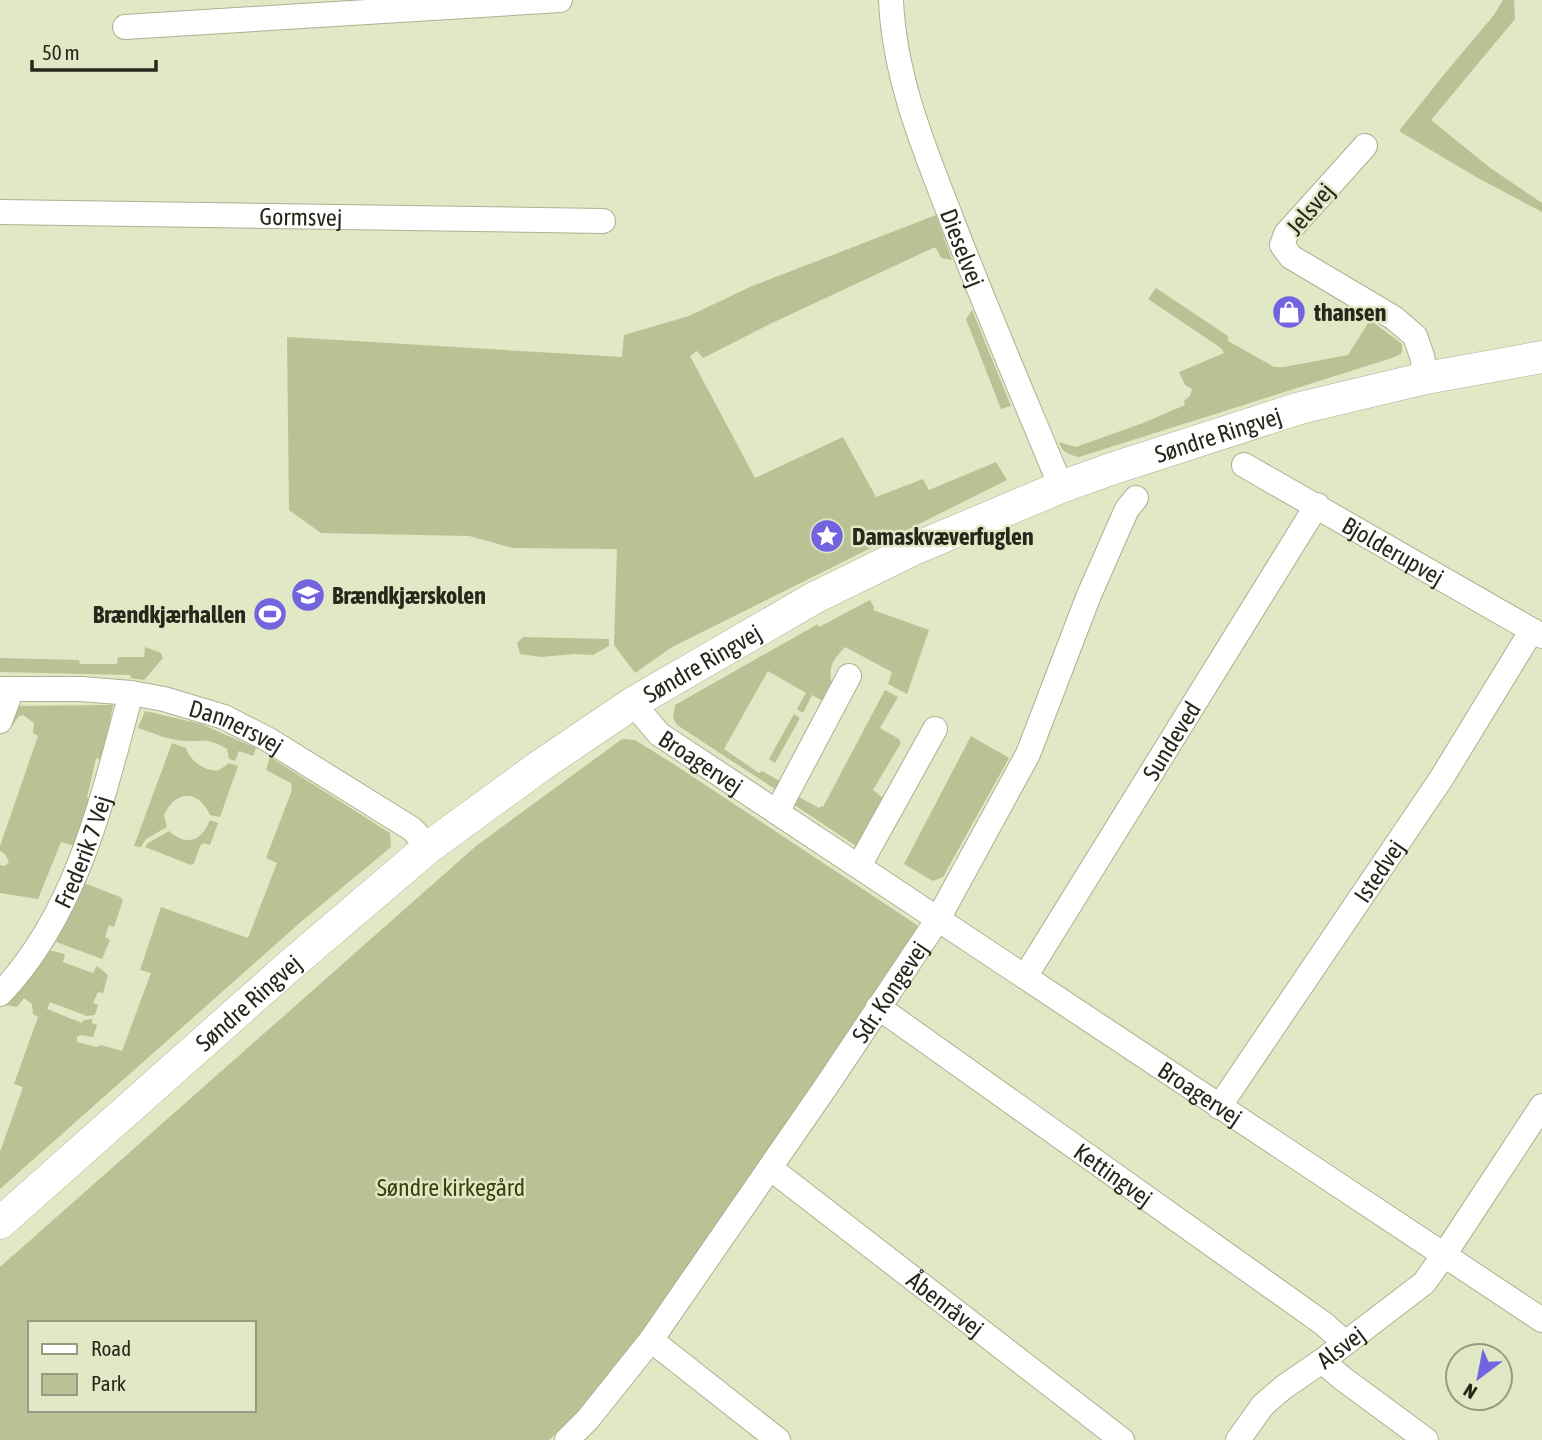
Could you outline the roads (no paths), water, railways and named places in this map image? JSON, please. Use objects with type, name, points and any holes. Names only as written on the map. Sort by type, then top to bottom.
[{"type":"main road","name":"Søndre Ringvej","points":[[0,1223],[287,968],[429,847],[540,766],[634,703],[814,598],[916,548],[1061,487],[1158,453],[1300,408],[1426,378],[1542,357]]},
{"type":"street","points":[[125,27],[560,0]]},
{"type":"street","name":"Dieselvej","points":[[891,0],[892,29],[902,78],[928,158],[1061,487]]},
{"type":"street","name":"Jelsvej","points":[[1365,146],[1286,234],[1282,245],[1291,257],[1394,318],[1415,336],[1426,378]]},
{"type":"street","name":"Gormsvej","points":[[0,212],[603,222]]},
{"type":"street","name":"Bjolderupvej","points":[[1244,465],[1537,633]]},
{"type":"street","name":"Sdr. Kongevej","points":[[567,1440],[588,1419],[651,1340],[937,919],[1028,754],[1089,595],[1127,509],[1136,498]]},
{"type":"street","name":"Sundeved","points":[[1025,977],[1317,505]]},
{"type":"street","name":"Istedvej","points":[[1219,1107],[1537,633]]},
{"type":"street","points":[[777,812],[849,676]]},
{"type":"street","name":"Dannersvej","points":[[0,721],[6,689],[81,688],[163,699],[224,717],[259,735],[412,829],[429,847]]},
{"type":"street","name":"Frederik 7 Vej","points":[[0,995],[42,941],[59,910],[88,842],[131,693]]},
{"type":"street","name":"Broagervej","points":[[634,703],[659,734],[1542,1320]]},
{"type":"street","points":[[859,866],[935,729]]},
{"type":"street","name":"Kettingvej","points":[[878,1007],[1324,1324],[1345,1343]]},
{"type":"street","name":"Alsvej","points":[[1238,1440],[1264,1405],[1284,1387],[1424,1283],[1542,1106]]},
{"type":"street","name":"Åbenråvej","points":[[770,1168],[1122,1440]]},
{"type":"street","points":[[651,1340],[778,1440]]},
{"type":"street","points":[[1322,1361],[1426,1440]]},
{"type":"place","name":"thansen","points":[[1289,312]]},
{"type":"place","name":"Damaskvæverfuglen","points":[[827,536]]},
{"type":"place","name":"Brændkjærskolen","points":[[308,595]]},
{"type":"place","name":"Brændkjærhallen","points":[[270,614]]},
{"type":"park label","name":"Søndre kirkegård","points":[[451,1187]]}]
